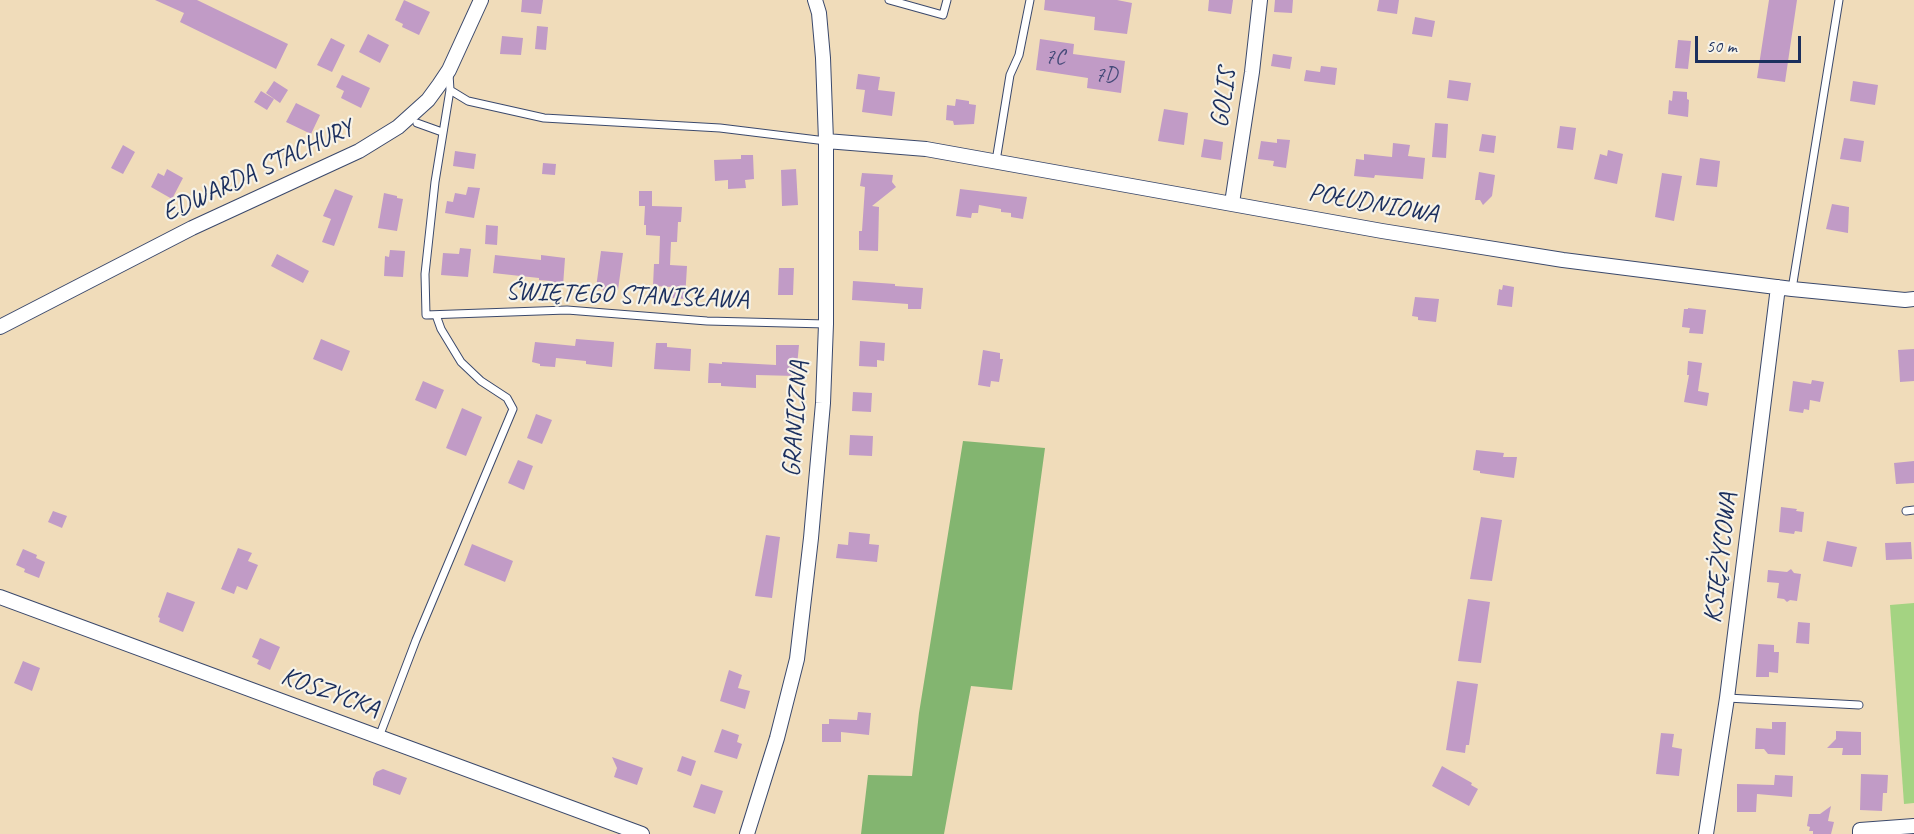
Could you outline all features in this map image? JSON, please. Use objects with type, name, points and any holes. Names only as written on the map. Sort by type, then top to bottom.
[{"type":"street","name":"EDWARDA STACHURY","points":[[0,327],[192,228],[359,151],[398,127],[429,100],[449,70],[482,0]]},
{"type":"street","name":"GRANICZNA","points":[[747,834],[777,738],[797,659],[812,538],[823,403],[826,324],[824,58],[819,13],[815,0]]},
{"type":"street","name":"GOLIS","points":[[1232,203],[1252,72],[1260,0]]},
{"type":"street","name":"POŁUDNIOWA","points":[[826,141],[926,149],[1383,231],[1552,258],[1785,288],[1914,299]]},
{"type":"street","name":"KSIĘŻYCOWA","points":[[1706,834],[1785,288]]},
{"type":"street","name":"KOSZYCKA","points":[[0,597],[642,834]]},
{"type":"street","points":[[1860,832],[1914,826]]},
{"type":"lane","points":[[889,0],[943,15],[947,0]]},
{"type":"lane","points":[[996,162],[1010,75],[1019,55],[1030,0]]},
{"type":"lane","name":"KSIĘŻYCOWA","points":[[1785,288],[1839,0]]},
{"type":"lane","points":[[417,123],[442,132],[450,90],[449,70]]},
{"type":"lane","points":[[450,90],[468,101],[544,118],[720,128],[826,141]]},
{"type":"lane","name":"ŚWIĘTEGO STANISŁAWA","points":[[442,132],[425,274],[426,315],[567,310],[707,321],[826,324]]},
{"type":"lane","points":[[378,737],[513,408],[507,398],[481,381],[461,362],[441,329],[436,315]]},
{"type":"lane","points":[[1727,698],[1859,705]]},
{"type":"green space","points":[[963,441],[1045,448],[1012,690],[971,686],[944,834],[861,834],[868,775],[912,776],[919,713]]},
{"type":"green space","points":[[1914,603],[1914,803],[1904,804],[1890,605]]},
{"type":"building","points":[[155,0],[197,0],[288,44],[276,69],[180,22],[184,13]]},
{"type":"building","points":[[404,0],[430,12],[419,35],[402,27],[403,24],[395,20]]},
{"type":"building","points":[[522,0],[543,0],[541,14],[521,12]]},
{"type":"building","points":[[1045,0],[1117,0],[1132,3],[1127,34],[1094,30],[1095,17],[1044,10]]},
{"type":"building","points":[[1209,0],[1233,0],[1231,14],[1208,11]]},
{"type":"building","points":[[1275,0],[1293,0],[1292,13],[1274,12]]},
{"type":"building","points":[[1379,0],[1399,0],[1397,14],[1377,11]]},
{"type":"building","points":[[1769,0],[1797,0],[1785,82],[1757,78]]},
{"type":"building","points":[[1415,17],[1435,21],[1432,37],[1412,34]]},
{"type":"building","points":[[537,26],[548,27],[546,50],[535,49]]},
{"type":"building","points":[[368,34],[389,45],[380,63],[359,52]]},
{"type":"building","points":[[502,36],[523,38],[521,55],[500,54]]},
{"type":"building","points":[[331,38],[345,45],[332,72],[317,65]]},
{"type":"building","points":[[1040,39],[1074,44],[1073,54],[1125,61],[1121,93],[1087,88],[1088,78],[1036,70]]},
{"type":"building","points":[[1678,40],[1691,41],[1688,69],[1675,68]]},
{"type":"building","points":[[1273,54],[1292,57],[1290,69],[1271,66]]},
{"type":"building","points":[[1321,66],[1337,68],[1335,85],[1304,81],[1306,70],[1320,72]]},
{"type":"building","points":[[858,74],[880,77],[878,90],[895,92],[892,116],[862,112],[865,90],[856,89]]},
{"type":"building","points":[[342,75],[370,88],[361,108],[341,98],[344,91],[336,87]]},
{"type":"building","points":[[1449,80],[1471,83],[1468,101],[1447,98]]},
{"type":"building","points":[[274,81],[288,90],[280,103],[266,93]]},
{"type":"building","points":[[1853,81],[1878,85],[1875,105],[1850,101]]},
{"type":"building","points":[[261,91],[274,99],[267,110],[254,102]]},
{"type":"building","points":[[1673,91],[1687,92],[1688,117],[1668,114],[1669,100],[1672,101]]},
{"type":"building","points":[[956,99],[969,101],[969,104],[976,105],[974,124],[954,125],[953,121],[946,120],[947,105],[955,106]]},
{"type":"building","points":[[296,103],[320,115],[311,134],[286,122]]},
{"type":"building","points":[[1164,109],[1188,113],[1184,145],[1158,141]]},
{"type":"building","points":[[1435,123],[1448,124],[1446,158],[1432,157]]},
{"type":"building","points":[[1560,126],[1576,128],[1573,150],[1557,148]]},
{"type":"building","points":[[1482,134],[1496,136],[1494,153],[1479,151]]},
{"type":"building","points":[[1844,138],[1864,141],[1861,162],[1840,159]]},
{"type":"building","points":[[1204,139],[1223,142],[1221,160],[1201,157]]},
{"type":"building","points":[[1277,139],[1290,140],[1286,168],[1273,166],[1274,161],[1258,159],[1261,141],[1277,143]]},
{"type":"building","points":[[1393,143],[1410,145],[1408,156],[1425,158],[1423,179],[1375,175],[1374,178],[1354,176],[1356,159],[1364,160],[1364,154],[1392,157]]},
{"type":"building","points":[[123,145],[135,152],[123,174],[111,168]]},
{"type":"building","points":[[1608,150],[1623,154],[1617,184],[1594,179],[1600,154],[1607,156]]},
{"type":"building","points":[[455,151],[476,154],[474,169],[453,166]]},
{"type":"building","points":[[741,155],[753,155],[754,179],[745,180],[746,188],[728,189],[728,180],[715,181],[714,160],[741,159]]},
{"type":"building","points":[[1700,158],[1720,161],[1717,187],[1696,185]]},
{"type":"building","points":[[543,163],[556,164],[555,175],[542,174]]},
{"type":"building","points":[[167,169],[183,178],[172,199],[151,187],[158,173],[164,176]]},
{"type":"building","points":[[796,169],[798,205],[782,206],[781,170]]},
{"type":"building","points":[[1479,172],[1495,175],[1492,196],[1483,205],[1480,200],[1475,200]]},
{"type":"building","points":[[862,173],[893,175],[892,182],[896,187],[872,206],[879,207],[878,251],[859,250],[859,231],[862,231],[865,187],[860,186]]},
{"type":"building","points":[[1662,173],[1682,176],[1674,221],[1655,217]]},
{"type":"building","points":[[468,187],[480,188],[474,218],[445,213],[447,201],[453,202],[455,193],[466,195]]},
{"type":"building","points":[[335,189],[353,196],[334,246],[322,242],[331,219],[323,216]]},
{"type":"building","points":[[960,189],[1027,197],[1023,219],[1011,217],[1011,213],[1001,212],[1001,209],[979,205],[978,213],[972,213],[971,218],[956,216]]},
{"type":"building","points":[[639,191],[652,191],[652,206],[682,207],[681,222],[678,222],[677,242],[671,242],[670,265],[687,266],[685,299],[671,298],[672,287],[653,286],[654,264],[659,264],[660,236],[646,235],[645,206],[639,206]]},
{"type":"building","points":[[384,193],[403,199],[397,231],[378,228]]},
{"type":"building","points":[[1832,204],[1849,207],[1848,233],[1826,229]]},
{"type":"building","points":[[486,225],[498,226],[497,245],[485,244]]},
{"type":"building","points":[[460,248],[471,249],[468,277],[441,275],[443,253],[459,254]]},
{"type":"building","points":[[390,250],[405,251],[403,277],[384,276],[385,256],[389,257]]},
{"type":"building","points":[[601,251],[623,253],[618,290],[609,289],[605,293],[602,289],[596,288]]},
{"type":"building","points":[[277,254],[309,271],[303,283],[271,266]]},
{"type":"building","points":[[495,255],[541,260],[541,255],[565,258],[563,286],[551,285],[551,281],[539,280],[539,278],[493,273]]},
{"type":"building","points":[[779,268],[794,268],[793,295],[778,295]]},
{"type":"building","points":[[853,281],[923,288],[921,309],[908,309],[908,304],[852,300]]},
{"type":"building","points":[[1503,285],[1514,287],[1512,307],[1497,305],[1499,289],[1502,290]]},
{"type":"building","points":[[1415,297],[1439,299],[1436,322],[1418,320],[1418,317],[1412,316]]},
{"type":"building","points":[[1684,309],[1706,310],[1703,334],[1689,333],[1690,328],[1682,327]]},
{"type":"building","points":[[321,339],[350,351],[342,371],[313,359]]},
{"type":"building","points":[[576,339],[614,342],[612,367],[556,358],[555,367],[540,366],[532,362],[535,342],[575,346]]},
{"type":"building","points":[[860,341],[885,343],[884,361],[877,360],[877,367],[859,366]]},
{"type":"building","points":[[656,343],[667,343],[667,347],[691,349],[690,371],[654,369]]},
{"type":"building","points":[[776,345],[799,345],[796,376],[756,375],[756,388],[708,383],[709,363],[776,365]]},
{"type":"building","points":[[1914,349],[1914,381],[1900,382],[1898,350]]},
{"type":"building","points":[[983,350],[1000,353],[1000,359],[1003,359],[999,382],[991,381],[990,387],[978,385]]},
{"type":"building","points":[[1688,361],[1702,363],[1698,391],[1709,393],[1707,406],[1684,402],[1689,375],[1687,375]]},
{"type":"building","points":[[1812,380],[1824,382],[1820,402],[1810,400],[1809,410],[1804,409],[1803,413],[1789,411],[1793,381],[1811,384]]},
{"type":"building","points":[[423,381],[444,390],[436,409],[415,400]]},
{"type":"building","points":[[853,392],[872,393],[871,412],[852,411]]},
{"type":"building","points":[[462,408],[482,417],[466,456],[446,448]]},
{"type":"building","points":[[536,414],[552,420],[542,444],[527,438]]},
{"type":"building","points":[[850,435],[873,436],[872,456],[849,455]]},
{"type":"building","points":[[1476,450],[1504,453],[1503,457],[1517,457],[1514,478],[1473,470]]},
{"type":"building","points":[[518,460],[533,466],[524,490],[508,483]]},
{"type":"building","points":[[1914,461],[1914,483],[1896,484],[1894,463]]},
{"type":"building","points":[[1781,507],[1804,512],[1802,532],[1795,531],[1794,534],[1779,532]]},
{"type":"building","points":[[53,511],[67,516],[62,528],[48,522]]},
{"type":"building","points":[[1481,517],[1502,520],[1492,581],[1470,579]]},
{"type":"building","points":[[849,532],[870,534],[869,544],[879,545],[877,562],[836,558],[838,544],[848,545]]},
{"type":"building","points":[[766,535],[780,537],[772,598],[755,596]]},
{"type":"building","points":[[1827,541],[1857,547],[1852,567],[1823,561]]},
{"type":"building","points":[[1911,542],[1912,559],[1886,560],[1885,543]]},
{"type":"building","points":[[472,544],[513,561],[505,582],[464,565]]},
{"type":"building","points":[[238,548],[252,553],[248,561],[258,565],[247,590],[237,586],[234,594],[221,589]]},
{"type":"building","points":[[23,549],[37,555],[36,558],[45,562],[39,578],[24,572],[25,569],[16,565]]},
{"type":"building","points":[[1791,569],[1794,573],[1801,574],[1797,601],[1787,602],[1777,598],[1779,583],[1767,582],[1768,570],[1787,572]]},
{"type":"building","points":[[167,592],[195,602],[183,632],[159,622],[158,617]]},
{"type":"building","points":[[1468,599],[1490,602],[1481,663],[1458,661]]},
{"type":"building","points":[[1798,622],[1810,623],[1809,644],[1796,643]]},
{"type":"building","points":[[260,638],[280,647],[270,670],[257,664],[259,660],[252,657]]},
{"type":"building","points":[[1758,644],[1774,645],[1774,652],[1779,652],[1778,673],[1769,672],[1769,677],[1756,677]]},
{"type":"building","points":[[23,661],[40,668],[32,691],[14,683]]},
{"type":"building","points":[[729,670],[742,675],[738,688],[750,691],[745,709],[720,701]]},
{"type":"building","points":[[1457,681],[1478,684],[1469,745],[1466,745],[1465,753],[1446,750]]},
{"type":"building","points":[[858,712],[871,713],[869,735],[841,732],[841,742],[822,742],[822,724],[829,724],[829,719],[857,720]]},
{"type":"building","points":[[1772,722],[1786,722],[1785,755],[1768,754],[1764,749],[1755,749],[1756,728],[1772,729]]},
{"type":"building","points":[[722,729],[739,735],[737,742],[742,744],[737,759],[714,752]]},
{"type":"building","points":[[1836,731],[1861,732],[1861,755],[1842,755],[1843,748],[1827,748],[1836,739]]},
{"type":"building","points":[[1661,733],[1674,734],[1672,747],[1682,749],[1679,776],[1656,774]]},
{"type":"building","points":[[682,756],[696,761],[691,776],[677,771]]},
{"type":"building","points":[[612,757],[643,768],[637,785],[614,777],[617,768]]},
{"type":"building","points":[[1442,766],[1472,783],[1471,785],[1478,789],[1469,806],[1432,786]]},
{"type":"building","points":[[383,769],[407,778],[400,795],[373,785],[376,772]]},
{"type":"building","points":[[1861,774],[1888,775],[1887,793],[1883,793],[1882,811],[1860,810]]},
{"type":"building","points":[[1775,775],[1793,776],[1792,797],[1757,794],[1756,812],[1737,812],[1737,784],[1774,785]]},
{"type":"building","points":[[701,784],[723,791],[715,814],[693,807]]},
{"type":"building","points":[[1831,806],[1828,821],[1834,822],[1831,834],[1813,834],[1813,831],[1809,831],[1810,827],[1807,826],[1809,814],[1820,814]]}]
